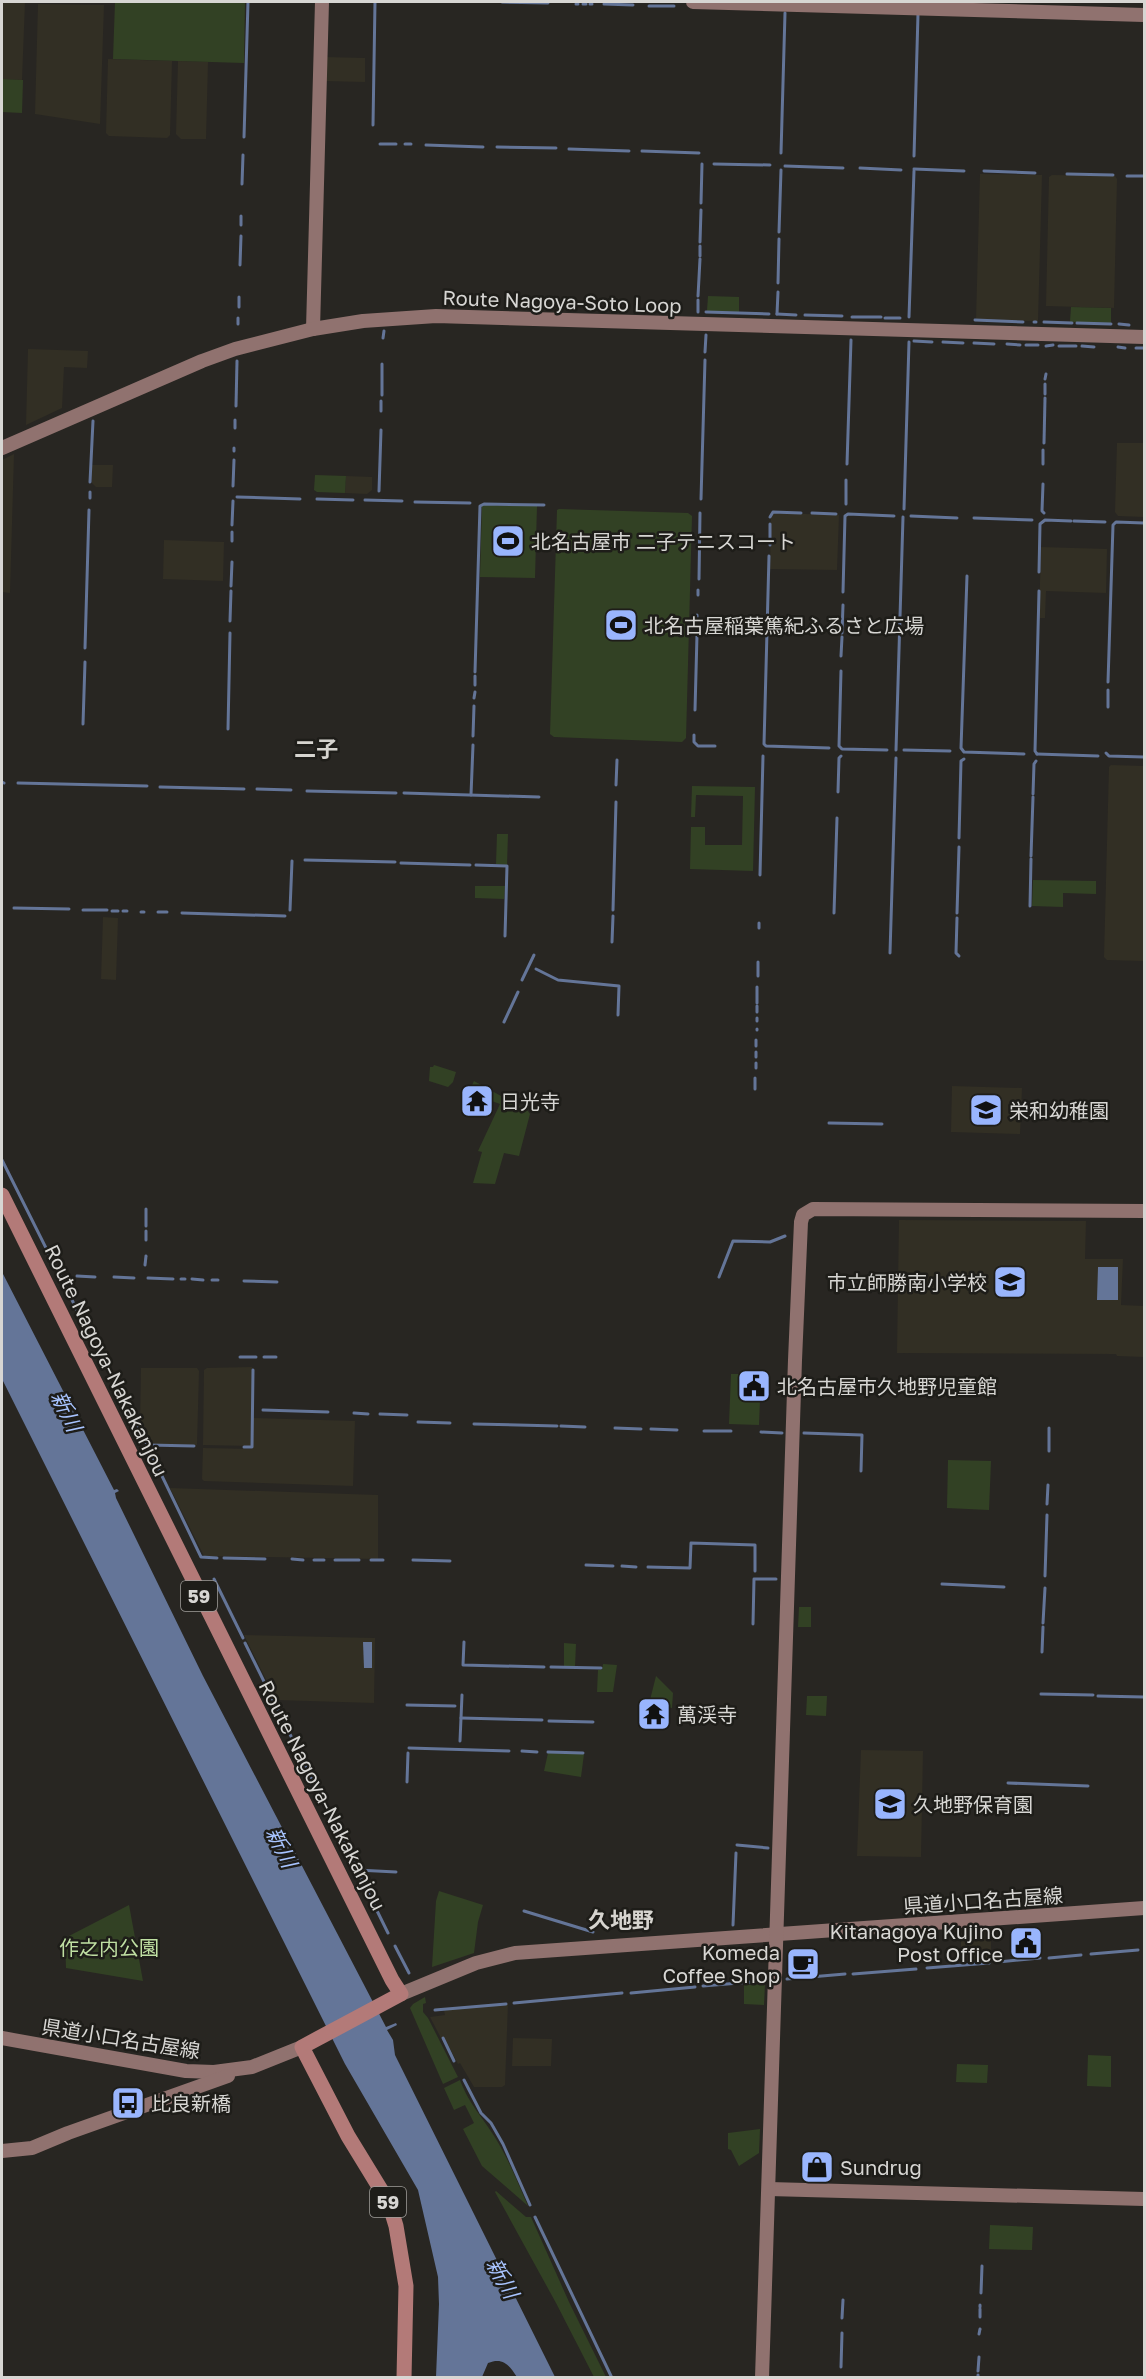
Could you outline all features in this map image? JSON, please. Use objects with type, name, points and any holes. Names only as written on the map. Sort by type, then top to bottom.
[{"type":"main road","name":"Route Nagoya-Nakakanjou","points":[[2,1195],[198,1594],[392,1980],[397,1996]]},
{"type":"main road","points":[[307,2044],[397,1996]]},
{"type":"main road","name":"59","points":[[307,2044],[348,2136],[389,2203],[396,2226],[406,2286],[404,2378]]},
{"type":"street","points":[[313,329],[322,2]]},
{"type":"street","points":[[693,2],[1144,15]]},
{"type":"street","name":"Route Nagoya-Soto Loop","points":[[2,448],[202,361],[278,336],[363,321],[436,316],[1144,338]]},
{"type":"street","points":[[762,2378],[795,1360],[803,1215],[813,1209],[1144,1211]]},
{"type":"street","name":"県道小口名古屋線","points":[[397,1996],[476,1963],[515,1953],[1144,1908]]},
{"type":"street","name":"県道小口名古屋線","points":[[2,2038],[186,2072],[214,2072],[252,2067],[307,2044]]},
{"type":"street","points":[[2,2151],[32,2148],[252,2067]]},
{"type":"street","points":[[769,2189],[1144,2199]]},
{"type":"shaded area","points":[[2,2],[25,2],[22,80],[2,79]]},
{"type":"shaded area","points":[[38,4],[104,5],[100,124],[35,114]]},
{"type":"shaded area","points":[[325,57],[365,58],[365,82],[324,81]]},
{"type":"shaded area","points":[[108,59],[172,61],[170,135],[167,138],[109,136],[106,133]]},
{"type":"shaded area","points":[[178,61],[208,62],[206,139],[181,139],[176,134]]},
{"type":"shaded area","points":[[980,174],[1042,175],[1038,321],[976,320]]},
{"type":"shaded area","points":[[1052,175],[1115,176],[1117,179],[1114,308],[1046,306],[1049,177]]},
{"type":"shaded area","points":[[28,349],[88,351],[87,368],[64,367],[62,408],[26,425]]},
{"type":"shaded area","points":[[1117,443],[1144,443],[1144,517],[1118,516],[1115,512]]},
{"type":"shaded area","points":[[14,454],[10,593],[2,592],[2,460]]},
{"type":"shaded area","points":[[92,465],[113,465],[112,487],[96,487],[92,483]]},
{"type":"shaded area","points":[[346,476],[372,477],[372,490],[367,494],[345,493]]},
{"type":"shaded area","points":[[773,513],[839,515],[837,570],[770,569],[771,515]]},
{"type":"shaded area","points":[[164,540],[224,542],[223,581],[163,579]]},
{"type":"shaded area","points":[[1041,547],[1107,549],[1106,593],[1046,591],[1045,618],[1039,618]]},
{"type":"shaded area","points":[[1111,765],[1144,766],[1144,961],[1107,960],[1104,957],[1109,767]]},
{"type":"shaded area","points":[[103,917],[118,918],[116,980],[101,979]]},
{"type":"shaded area","name":"栄和幼稚園","points":[[952,1086],[1022,1088],[1020,1134],[951,1132]]},
{"type":"shaded area","name":"市立師勝南小学校","points":[[899,1220],[1086,1221],[1085,1259],[1123,1259],[1121,1305],[1144,1306],[1144,1357],[1117,1356],[1116,1354],[897,1353]]},
{"type":"shaded area","points":[[252,1367],[251,1446],[203,1445],[204,1370],[207,1368]]},
{"type":"shaded area","points":[[141,1368],[197,1368],[199,1371],[197,1445],[148,1444],[140,1427]]},
{"type":"shaded area","points":[[253,1418],[355,1421],[353,1486],[204,1481],[202,1479],[203,1448],[252,1449]]},
{"type":"shaded area","points":[[170,1488],[378,1495],[378,1559],[204,1556]]},
{"type":"shaded area","points":[[244,1635],[375,1638],[374,1703],[276,1700]]},
{"type":"shaded area","name":"久地野保育園","points":[[861,1750],[923,1751],[921,1857],[857,1856]]},
{"type":"shaded area","points":[[991,1930],[991,1960],[961,1962],[961,1933]]},
{"type":"shaded area","points":[[508,2004],[505,2085],[502,2087],[474,2087],[460,2063],[458,2064],[444,2037],[441,2038],[430,2017],[445,2015],[444,2010]]},
{"type":"shaded area","points":[[513,2038],[552,2039],[551,2066],[512,2066]]},
{"type":"green space","points":[[115,2],[245,2],[244,63],[113,59]]},
{"type":"green space","points":[[2,79],[23,80],[22,113],[2,112]]},
{"type":"green space","points":[[708,296],[739,297],[739,312],[707,311]]},
{"type":"green space","points":[[1071,307],[1111,308],[1111,323],[1070,322]]},
{"type":"green space","points":[[315,475],[346,476],[345,493],[317,492],[314,490]]},
{"type":"green space","name":"北名古屋市 二子テニスコート","points":[[482,506],[537,506],[535,578],[480,577]]},
{"type":"green space","name":"北名古屋稲葉篤紀ふるさと広場","points":[[557,510],[688,513],[692,516],[686,738],[682,742],[554,737],[550,734]]},
{"type":"green space","points":[[692,786],[755,787],[753,871],[690,869],[691,827],[705,827],[705,845],[742,845],[743,796],[696,795],[695,817],[691,817]]},
{"type":"green space","points":[[497,834],[508,834],[507,865],[496,864]]},
{"type":"green space","points":[[1033,880],[1096,881],[1096,894],[1063,893],[1063,907],[1032,906]]},
{"type":"green space","points":[[475,886],[505,886],[504,899],[475,898]]},
{"type":"green space","points":[[434,1065],[456,1072],[453,1082],[448,1087],[429,1081],[430,1067]]},
{"type":"green space","points":[[474,1081],[530,1114],[519,1156],[504,1153],[495,1184],[473,1183],[482,1152],[478,1151],[500,1104],[489,1100],[491,1094],[471,1087]]},
{"type":"green space","points":[[731,1374],[743,1374],[742,1399],[760,1400],[759,1425],[729,1424]]},
{"type":"green space","points":[[948,1460],[991,1461],[989,1510],[947,1508]]},
{"type":"green space","points":[[799,1607],[811,1607],[811,1627],[798,1627]]},
{"type":"green space","points":[[564,1643],[576,1644],[575,1667],[564,1666]]},
{"type":"green space","points":[[603,1664],[617,1665],[613,1692],[597,1692],[598,1670],[602,1670]]},
{"type":"green space","points":[[656,1676],[673,1693],[672,1708],[649,1704]]},
{"type":"green space","points":[[807,1696],[827,1696],[826,1716],[806,1715]]},
{"type":"green space","points":[[548,1753],[584,1754],[581,1777],[544,1771]]},
{"type":"green space","points":[[439,1891],[483,1905],[474,1953],[432,1967],[436,1901]]},
{"type":"green space","name":"作之内公園","points":[[129,1905],[143,1981],[66,1968],[65,1938]]},
{"type":"green space","points":[[765,1984],[764,2005],[744,2004],[744,1985]]},
{"type":"green space","points":[[425,1997],[423,2012],[458,2077],[443,2084],[410,2008]]},
{"type":"green space","points":[[1088,2055],[1111,2056],[1111,2087],[1087,2086]]},
{"type":"green space","points":[[957,2064],[988,2065],[987,2083],[956,2082]]},
{"type":"green space","points":[[460,2080],[472,2104],[501,2147],[528,2206],[482,2166],[463,2129],[474,2123],[465,2105],[454,2110],[444,2088]]},
{"type":"green space","points":[[760,2129],[759,2153],[739,2166],[731,2150],[728,2149],[728,2133]]},
{"type":"green space","points":[[496,2191],[526,2217],[531,2217],[606,2377],[594,2377]]},
{"type":"green space","points":[[990,2225],[1033,2227],[1032,2250],[989,2249]]},
{"type":"water","points":[[1098,1267],[1118,1267],[1118,1300],[1097,1300]]},
{"type":"water","name":"新川","points":[[2,1272],[114,1490],[119,1491],[115,1493],[116,1498],[203,1676],[386,2027],[396,2023],[397,2025],[387,2030],[393,2040],[395,2055],[555,2377],[517,2377],[502,2362],[493,2361],[488,2363],[482,2377],[436,2377],[438,2277],[418,2190],[345,2064],[2,1379]]},
{"type":"water","points":[[363,1642],[372,1642],[372,1668],[364,1668]]},
{"type":"waterway","points":[[244,137],[248,2]]},
{"type":"waterway","points":[[373,125],[375,2]]},
{"type":"waterway","points":[[502,2],[548,3]]},
{"type":"waterway","points":[[604,4],[633,5]]},
{"type":"waterway","points":[[649,6],[674,6]]},
{"type":"waterway","points":[[781,153],[785,13]]},
{"type":"waterway","points":[[914,156],[918,14]]},
{"type":"waterway","points":[[380,144],[396,144]]},
{"type":"waterway","points":[[405,144],[411,144]]},
{"type":"waterway","points":[[426,145],[483,147]]},
{"type":"waterway","points":[[497,147],[556,148]]},
{"type":"waterway","points":[[569,149],[629,151]]},
{"type":"waterway","points":[[642,151],[699,153]]},
{"type":"waterway","points":[[242,184],[243,155]]},
{"type":"waterway","points":[[701,203],[702,164]]},
{"type":"waterway","points":[[714,164],[770,165]]},
{"type":"waterway","points":[[785,166],[843,168]]},
{"type":"waterway","points":[[860,168],[901,170]]},
{"type":"waterway","points":[[914,169],[964,171]]},
{"type":"waterway","points":[[779,232],[781,170]]},
{"type":"waterway","points":[[909,317],[914,171]]},
{"type":"waterway","points":[[984,171],[1035,173]]},
{"type":"waterway","points":[[1067,174],[1113,175]]},
{"type":"waterway","points":[[1127,176],[1144,176]]},
{"type":"waterway","points":[[700,242],[701,210]]},
{"type":"waterway","points":[[241,216],[241,225]]},
{"type":"waterway","points":[[240,265],[241,236]]},
{"type":"waterway","points":[[778,283],[779,239]]},
{"type":"waterway","points":[[700,246],[700,256]]},
{"type":"waterway","points":[[698,296],[700,259]]},
{"type":"waterway","points":[[777,314],[778,292]]},
{"type":"waterway","points":[[239,297],[239,307]]},
{"type":"waterway","points":[[698,300],[698,312]]},
{"type":"waterway","points":[[706,312],[769,314]]},
{"type":"waterway","points":[[777,314],[796,315]]},
{"type":"waterway","points":[[805,315],[842,316]]},
{"type":"waterway","points":[[852,317],[881,317]]},
{"type":"waterway","points":[[238,318],[238,324]]},
{"type":"waterway","points":[[885,318],[900,318]]},
{"type":"waterway","points":[[975,320],[1023,322]]},
{"type":"waterway","points":[[1044,322],[1072,323]]},
{"type":"waterway","points":[[1077,323],[1111,324]]},
{"type":"waterway","points":[[1119,324],[1129,325]]},
{"type":"waterway","points":[[383,338],[384,331]]},
{"type":"waterway","points":[[705,352],[706,335]]},
{"type":"waterway","points":[[847,464],[851,340]]},
{"type":"waterway","points":[[914,341],[932,342]]},
{"type":"waterway","points":[[904,509],[909,342]]},
{"type":"waterway","points":[[943,342],[963,343]]},
{"type":"waterway","points":[[974,343],[994,344]]},
{"type":"waterway","points":[[1007,344],[1020,345]]},
{"type":"waterway","points":[[1026,345],[1038,345]]},
{"type":"waterway","points":[[1046,346],[1053,345]]},
{"type":"waterway","points":[[1059,346],[1076,346]]},
{"type":"waterway","points":[[1082,346],[1094,347]]},
{"type":"waterway","points":[[1118,347],[1125,348]]},
{"type":"waterway","points":[[1136,348],[1144,348]]},
{"type":"waterway","points":[[701,499],[705,360]]},
{"type":"waterway","points":[[236,406],[237,361]]},
{"type":"waterway","points":[[382,364],[382,395]]},
{"type":"waterway","points":[[1045,379],[1046,374]]},
{"type":"waterway","points":[[1045,384],[1045,394]]},
{"type":"waterway","points":[[1044,443],[1045,398]]},
{"type":"waterway","points":[[381,401],[381,411]]},
{"type":"waterway","points":[[235,420],[235,428]]},
{"type":"waterway","points":[[90,482],[93,421]]},
{"type":"waterway","points":[[379,491],[381,430]]},
{"type":"waterway","points":[[1043,450],[1043,464]]},
{"type":"waterway","points":[[233,486],[234,460]]},
{"type":"waterway","points":[[846,480],[846,504]]},
{"type":"waterway","points":[[1043,484],[1042,511],[1044,513]]},
{"type":"waterway","points":[[90,492],[90,498]]},
{"type":"waterway","points":[[237,497],[300,499]]},
{"type":"waterway","points":[[317,499],[353,500]]},
{"type":"waterway","points":[[365,500],[402,501]]},
{"type":"waterway","points":[[232,525],[233,501]]},
{"type":"waterway","points":[[415,502],[470,503]]},
{"type":"waterway","points":[[475,672],[480,506],[484,504],[544,505]]},
{"type":"waterway","points":[[85,648],[89,510]]},
{"type":"waterway","points":[[770,517],[773,512],[801,513]]},
{"type":"waterway","points":[[699,579],[700,513]]},
{"type":"waterway","points":[[812,513],[836,514]]},
{"type":"waterway","points":[[843,592],[845,516],[848,514],[894,516]]},
{"type":"waterway","points":[[911,516],[957,518]]},
{"type":"waterway","points":[[896,750],[903,517]]},
{"type":"waterway","points":[[974,518],[1032,520]]},
{"type":"waterway","points":[[1039,572],[1040,524],[1045,520],[1071,521]]},
{"type":"waterway","points":[[1074,521],[1105,522]]},
{"type":"waterway","points":[[1108,682],[1113,525],[1116,522],[1144,523]]},
{"type":"waterway","points":[[770,524],[770,545]]},
{"type":"waterway","points":[[232,532],[232,541]]},
{"type":"waterway","points":[[769,556],[764,744],[766,746],[829,748]]},
{"type":"waterway","points":[[231,586],[232,562]]},
{"type":"waterway","points":[[967,576],[961,748],[964,752],[1024,754]]},
{"type":"waterway","points":[[698,590],[698,595]]},
{"type":"waterway","points":[[230,621],[231,591]]},
{"type":"waterway","points":[[1037,754],[1035,751],[1039,591]]},
{"type":"waterway","points":[[842,633],[843,605]]},
{"type":"waterway","points":[[697,615],[697,630]]},
{"type":"waterway","points":[[228,729],[230,633]]},
{"type":"waterway","points":[[695,710],[697,635]]},
{"type":"waterway","points":[[841,656],[842,637]]},
{"type":"waterway","points":[[83,724],[85,662]]},
{"type":"waterway","points":[[841,671],[839,746],[842,749],[887,750]]},
{"type":"waterway","points":[[475,676],[475,685]]},
{"type":"waterway","points":[[1108,690],[1108,707]]},
{"type":"waterway","points":[[474,698],[475,692]]},
{"type":"waterway","points":[[473,736],[474,706]]},
{"type":"waterway","points":[[694,735],[694,742],[698,746],[715,746]]},
{"type":"waterway","points":[[471,795],[473,745]]},
{"type":"waterway","points":[[904,750],[950,751]]},
{"type":"waterway","points":[[1106,753],[1109,756],[1144,757]]},
{"type":"waterway","points":[[1037,754],[1098,756]]},
{"type":"waterway","points":[[760,875],[763,756]]},
{"type":"waterway","points":[[838,792],[839,758],[841,756]]},
{"type":"waterway","points":[[890,953],[896,758]]},
{"type":"waterway","points":[[959,838],[961,761],[964,759]]},
{"type":"waterway","points":[[616,785],[617,760]]},
{"type":"waterway","points":[[1033,794],[1036,761]]},
{"type":"waterway","points":[[18,783],[147,786]]},
{"type":"waterway","points":[[160,787],[244,789]]},
{"type":"waterway","points":[[257,789],[291,790]]},
{"type":"waterway","points":[[307,791],[396,793]]},
{"type":"waterway","points":[[404,793],[539,797]]},
{"type":"waterway","points":[[1031,856],[1033,797]]},
{"type":"waterway","points":[[613,910],[616,802]]},
{"type":"waterway","points":[[834,913],[837,818]]},
{"type":"waterway","points":[[957,913],[959,847]]},
{"type":"waterway","points":[[1030,906],[1031,859]]},
{"type":"waterway","points":[[305,860],[395,862]]},
{"type":"waterway","points":[[290,910],[292,861]]},
{"type":"waterway","points":[[401,863],[470,865]]},
{"type":"waterway","points":[[476,865],[507,866],[505,936]]},
{"type":"waterway","points":[[14,908],[69,909]]},
{"type":"waterway","points":[[83,910],[107,910]]},
{"type":"waterway","points":[[112,911],[118,911]]},
{"type":"waterway","points":[[158,912],[167,912]]},
{"type":"waterway","points":[[182,913],[285,916]]},
{"type":"waterway","points":[[612,942],[613,916]]},
{"type":"waterway","points":[[957,918],[956,953],[959,956]]},
{"type":"waterway","points":[[759,923],[759,928]]},
{"type":"waterway","points":[[522,980],[534,955]]},
{"type":"waterway","points":[[758,962],[758,976]]},
{"type":"waterway","points":[[536,969],[558,980],[619,986],[618,1015]]},
{"type":"waterway","points":[[757,987],[757,1003]]},
{"type":"waterway","points":[[504,1022],[518,992]]},
{"type":"waterway","points":[[757,1006],[757,1012]]},
{"type":"waterway","points":[[756,1040],[756,1046]]},
{"type":"waterway","points":[[756,1052],[756,1057]]},
{"type":"waterway","points":[[756,1063],[756,1068]]},
{"type":"waterway","points":[[755,1078],[755,1089]]},
{"type":"waterway","points":[[829,1123],[882,1124]]},
{"type":"waterway","points":[[2,1160],[86,1328]]},
{"type":"waterway","points":[[146,1209],[146,1226]]},
{"type":"waterway","points":[[146,1231],[146,1240]]},
{"type":"waterway","points":[[719,1277],[733,1241],[770,1242],[785,1236]]},
{"type":"waterway","points":[[145,1265],[146,1256]]},
{"type":"waterway","points":[[77,1276],[95,1277]]},
{"type":"waterway","points":[[114,1277],[134,1278]]},
{"type":"waterway","points":[[148,1278],[173,1279]]},
{"type":"waterway","points":[[192,1279],[203,1280]]},
{"type":"waterway","points":[[212,1280],[218,1280]]},
{"type":"waterway","points":[[244,1281],[277,1282]]},
{"type":"waterway","points":[[240,1357],[256,1357]]},
{"type":"waterway","points":[[264,1357],[276,1357]]},
{"type":"waterway","points":[[244,1447],[252,1447],[253,1370]]},
{"type":"waterway","points":[[263,1410],[328,1412]]},
{"type":"waterway","points":[[354,1413],[368,1414]]},
{"type":"waterway","points":[[380,1414],[407,1415]]},
{"type":"waterway","points":[[136,1422],[201,1557],[217,1558]]},
{"type":"waterway","points":[[418,1422],[450,1423]]},
{"type":"waterway","points":[[474,1424],[557,1426]]},
{"type":"waterway","points":[[561,1426],[585,1427]]},
{"type":"waterway","points":[[615,1428],[641,1429]]},
{"type":"waterway","points":[[1049,1428],[1049,1451]]},
{"type":"waterway","points":[[651,1429],[677,1430]]},
{"type":"waterway","points":[[704,1431],[731,1431]]},
{"type":"waterway","points":[[761,1432],[782,1433]]},
{"type":"waterway","points":[[804,1433],[862,1435],[861,1471]]},
{"type":"waterway","points":[[148,1445],[194,1446]]},
{"type":"waterway","points":[[1047,1504],[1048,1485]]},
{"type":"waterway","points":[[1045,1576],[1047,1515]]},
{"type":"waterway","points":[[648,1567],[690,1568],[691,1543],[755,1545],[755,1571]]},
{"type":"waterway","points":[[224,1558],[265,1559]]},
{"type":"waterway","points":[[292,1559],[303,1560]]},
{"type":"waterway","points":[[314,1560],[324,1560]]},
{"type":"waterway","points":[[335,1560],[359,1560]]},
{"type":"waterway","points":[[371,1560],[383,1560]]},
{"type":"waterway","points":[[413,1560],[450,1561]]},
{"type":"waterway","points":[[586,1565],[613,1566]]},
{"type":"waterway","points":[[622,1566],[636,1567]]},
{"type":"waterway","points":[[214,1579],[243,1638]]},
{"type":"waterway","points":[[753,1624],[754,1579],[776,1579]]},
{"type":"waterway","points":[[942,1584],[1004,1587]]},
{"type":"waterway","points":[[1043,1623],[1045,1588]]},
{"type":"waterway","points":[[1042,1652],[1043,1627]]},
{"type":"waterway","points":[[464,1642],[463,1665],[544,1667]]},
{"type":"waterway","points":[[245,1643],[388,1933]]},
{"type":"waterway","points":[[551,1667],[601,1668]]},
{"type":"waterway","points":[[1041,1694],[1093,1695]]},
{"type":"waterway","points":[[460,1741],[462,1695]]},
{"type":"waterway","points":[[1098,1696],[1144,1697]]},
{"type":"waterway","points":[[407,1705],[455,1706]]},
{"type":"waterway","points":[[461,1718],[542,1720]]},
{"type":"waterway","points":[[549,1721],[593,1722]]},
{"type":"waterway","points":[[409,1748],[509,1751]]},
{"type":"waterway","points":[[522,1751],[537,1752]]},
{"type":"waterway","points":[[548,1752],[583,1753]]},
{"type":"waterway","points":[[407,1782],[408,1753]]},
{"type":"waterway","points":[[1008,1783],[1088,1786]]},
{"type":"waterway","points":[[737,1845],[768,1848]]},
{"type":"waterway","points":[[733,1925],[736,1853]]},
{"type":"waterway","points":[[357,1870],[396,1872]]},
{"type":"waterway","points":[[524,1911],[593,1932]]},
{"type":"waterway","points":[[395,1946],[409,1973]]},
{"type":"waterway","points":[[1091,1954],[1138,1950]]},
{"type":"waterway","points":[[1049,1958],[1081,1955]]},
{"type":"waterway","points":[[998,1962],[1040,1958]]},
{"type":"waterway","points":[[927,1968],[989,1963]]},
{"type":"waterway","points":[[853,1974],[916,1969]]},
{"type":"waterway","points":[[787,1979],[845,1974]]},
{"type":"waterway","points":[[703,1986],[763,1981]]},
{"type":"waterway","points":[[631,1993],[695,1987]]},
{"type":"waterway","points":[[514,2003],[622,1993]]},
{"type":"waterway","points":[[435,2010],[506,2004]]},
{"type":"waterway","points":[[443,2038],[454,2061]]},
{"type":"waterway","points":[[464,2080],[481,2113],[491,2123],[503,2144],[530,2205]]},
{"type":"waterway","points":[[535,2217],[612,2378]]},
{"type":"waterway","points":[[981,2293],[982,2266]]},
{"type":"waterway","points":[[842,2318],[843,2300]]},
{"type":"waterway","points":[[980,2309],[980,2317]]},
{"type":"waterway","points":[[979,2334],[980,2329]]},
{"type":"waterway","points":[[841,2367],[842,2333]]},
{"type":"waterway","points":[[978,2371],[979,2357]]},
{"type":"place","name":"北名古屋市 二子テニスコート","points":[[508,541]]},
{"type":"place","name":"北名古屋稲葉篤紀ふるさと広場","points":[[621,625]]},
{"type":"place","name":"日光寺","points":[[477,1101]]},
{"type":"place","name":"栄和幼稚園","points":[[986,1110]]},
{"type":"place","name":"市立師勝南小学校","points":[[1010,1282]]},
{"type":"place","name":"北名古屋市久地野児童館","points":[[754,1386]]},
{"type":"place","name":"萬渓寺","points":[[654,1714]]},
{"type":"place","name":"久地野保育園","points":[[890,1804]]},
{"type":"place","name":"Kitanagoya Kujino Post Office","points":[[1026,1943]]},
{"type":"place","name":"Komeda Coffee Shop","points":[[803,1964]]},
{"type":"place","name":"比良新橋","points":[[128,2103]]},
{"type":"place","name":"Sundrug","points":[[817,2167]]},
{"type":"district","name":"二子","points":[[316,748]]},
{"type":"district","name":"久地野","points":[[621,1919]]}]
